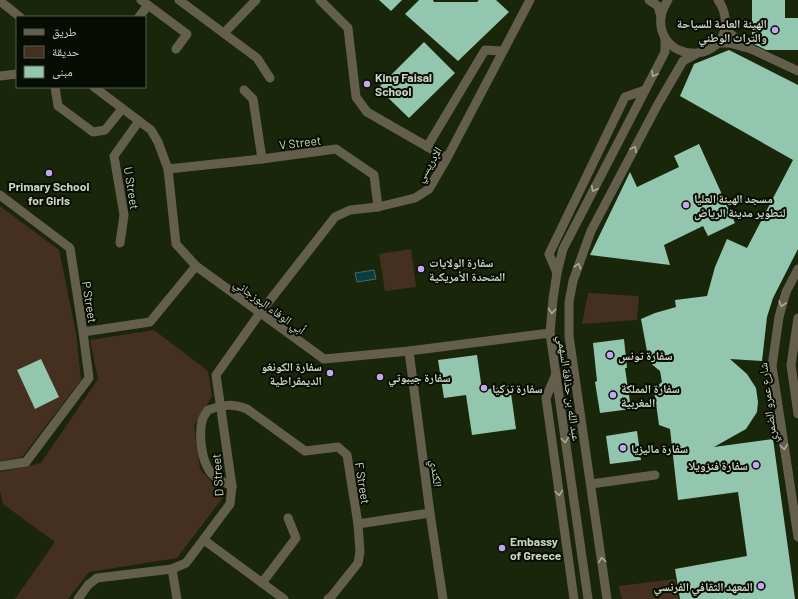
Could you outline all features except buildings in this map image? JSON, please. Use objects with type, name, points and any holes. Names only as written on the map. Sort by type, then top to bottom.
[{"type":"street","points":[[0,0],[19,16]]},
{"type":"street","points":[[179,0],[257,58],[270,78]]},
{"type":"street","points":[[224,33],[256,0]]},
{"type":"street","points":[[320,0],[348,28],[356,97],[367,112],[447,158]]},
{"type":"street","name":"الإدريسي","points":[[260,313],[335,216],[350,210],[378,207],[415,198],[429,190],[530,0]]},
{"type":"street","points":[[649,0],[658,6],[661,17]]},
{"type":"street","points":[[659,0],[668,0]]},
{"type":"street","points":[[661,17],[663,8],[668,0]]},
{"type":"street","points":[[718,43],[725,30],[726,20],[724,10],[719,0]]},
{"type":"street","points":[[139,16],[145,2],[187,34],[176,49]]},
{"type":"street","name":"عبد الله بن حذافة السهمي","points":[[588,599],[550,333],[553,300],[557,273],[564,249],[665,52],[665,38],[661,28],[661,17]]},
{"type":"street","points":[[725,30],[751,49]]},
{"type":"street","points":[[665,38],[670,45],[678,50],[696,54]]},
{"type":"street","points":[[718,43],[729,43],[751,49],[798,71]]},
{"type":"street","name":"عبد الله بن حذافة السهمي","points":[[607,599],[569,336],[569,302],[573,281],[591,231],[658,104],[683,61],[712,48],[718,43]]},
{"type":"street","points":[[427,147],[485,50],[503,51]]},
{"type":"street","points":[[0,76],[16,74]]},
{"type":"street","points":[[55,88],[58,106],[93,132],[106,130],[122,108]]},
{"type":"street","name":"أبي الوفاء البوزجاني","points":[[95,88],[151,130],[158,142],[168,169],[176,244],[196,266],[324,359],[408,351],[550,333]]},
{"type":"street","points":[[244,90],[253,99],[262,159]]},
{"type":"street","points":[[557,273],[549,254],[552,247],[625,97],[645,90]]},
{"type":"street","name":"U Street","points":[[120,243],[124,215],[114,156],[139,122]]},
{"type":"street","name":"V Street","points":[[168,169],[336,149],[374,175],[378,207]]},
{"type":"street","name":"P Street","points":[[0,195],[70,248],[83,332],[150,322],[196,266]]},
{"type":"street","name":"شارع عمرو الضمري","points":[[798,269],[786,292],[778,317],[772,366],[798,538]]},
{"type":"street","name":"D Street","points":[[78,599],[88,585],[97,578],[172,569],[186,563],[230,504],[232,486],[216,375],[260,313]]},
{"type":"street","points":[[798,318],[791,365],[798,414]]},
{"type":"street","points":[[0,466],[26,462],[89,378],[83,332]]},
{"type":"street","name":"الكندي","points":[[408,351],[443,599]]},
{"type":"street","points":[[556,373],[546,398],[574,599]]},
{"type":"street","name":"F Street","points":[[221,406],[236,405],[247,409],[305,451],[338,447],[347,455],[358,524],[360,552],[358,563],[328,599]]},
{"type":"street","points":[[221,406],[208,410],[202,419],[200,432],[204,457],[209,470],[219,480],[232,486]]},
{"type":"street","points":[[591,484],[655,475]]},
{"type":"street","points":[[358,524],[430,513]]},
{"type":"street","points":[[262,583],[296,538],[288,518]]},
{"type":"street","points":[[204,540],[284,599]]},
{"type":"street","points":[[172,569],[177,599]]},
{"type":"green space","points":[[0,206],[59,250],[76,333],[81,380],[22,457],[0,461]]},
{"type":"green space","points":[[411,249],[416,287],[385,291],[379,254]]},
{"type":"green space","points":[[588,293],[639,296],[637,320],[582,324]]},
{"type":"green space","points":[[154,330],[208,371],[212,396],[194,426],[200,469],[224,496],[177,558],[89,572],[68,599],[15,599],[55,542],[3,504],[0,491],[0,472],[41,463],[98,379],[90,340]]},
{"type":"green space","points":[[675,579],[678,599],[622,599],[619,586]]},
{"type":"water","points":[[374,270],[376,279],[357,282],[355,273]]},
{"type":"place","name":"الهيئة العامة للسياحة والتراث الوطني","points":[[775,30]]},
{"type":"place","name":"King Faisal School","points":[[367,84]]},
{"type":"place","name":"Primary School for Girls","points":[[49,173]]},
{"type":"place","name":"مسجد الهيئة العليا لتطوير مدينة الرياض","points":[[686,205]]},
{"type":"place","name":"سفارة الولايات المتحدة الأمريكية","points":[[421,269]]},
{"type":"place","name":"سفارة تونس","points":[[610,355]]},
{"type":"place","name":"سفارة الكونغو الديمقراطية","points":[[330,373]]},
{"type":"place","name":"سفارة جيبوتي","points":[[380,377]]},
{"type":"place","name":"سفارة تركيا","points":[[484,388]]},
{"type":"place","name":"سفارة المملكة المغربية","points":[[613,395]]},
{"type":"place","name":"سفارة ماليزيا","points":[[623,448]]},
{"type":"place","name":"سفارة فنزويلا","points":[[756,465]]},
{"type":"place","name":"Embassy of Greece","points":[[502,548]]},
{"type":"place","name":"المعهد الثقافي الفرنسي","points":[[761,586]]}]
